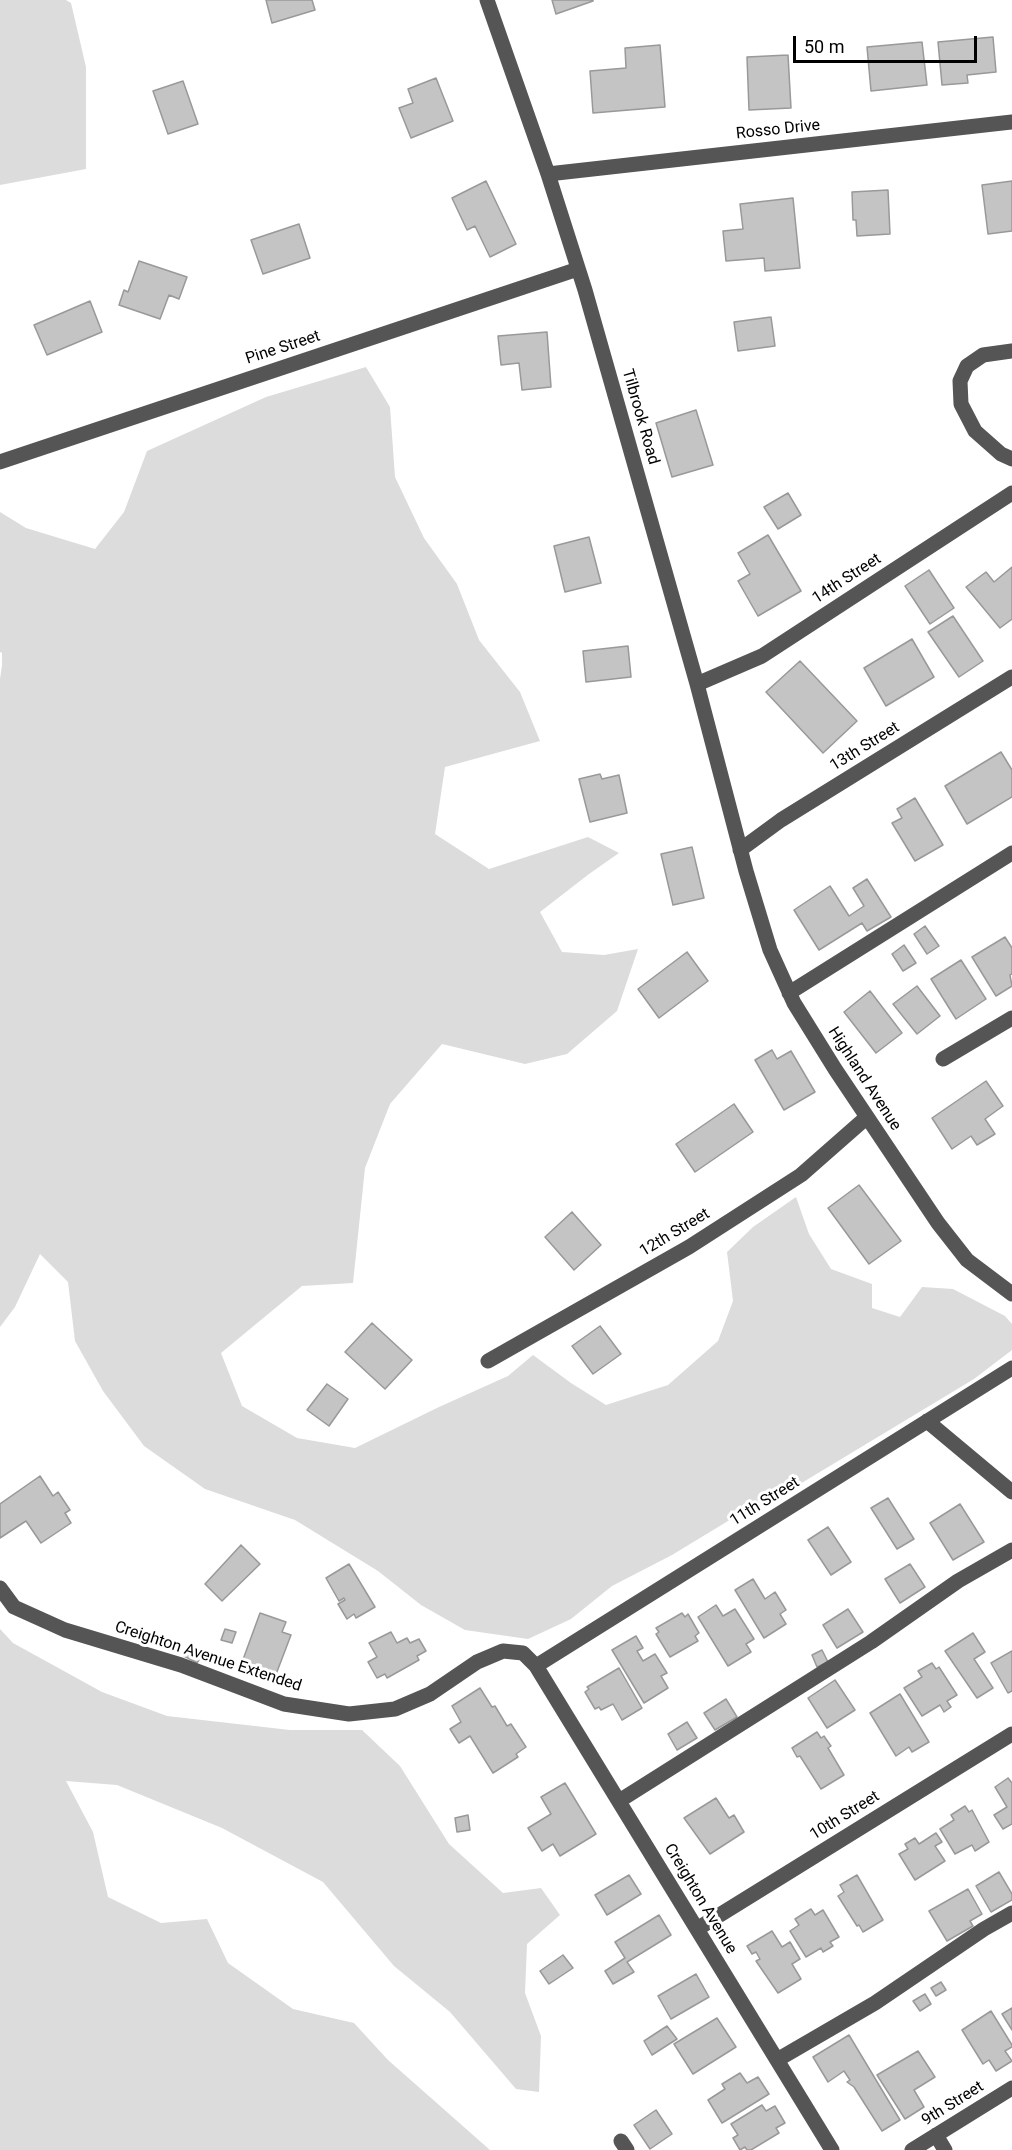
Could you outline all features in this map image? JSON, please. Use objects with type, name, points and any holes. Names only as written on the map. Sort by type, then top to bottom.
[{"type":"street","name":"Tilbrook Road","points":[[487,0],[548,174],[578,269],[697,684],[740,850]]},
{"type":"street","name":"Rosso Drive","points":[[548,174],[1012,122]]},
{"type":"street","name":"Pine Street","points":[[0,462],[578,269]]},
{"type":"street","points":[[1012,351],[983,355],[967,366],[960,381],[961,404],[975,431],[1001,454],[1012,459]]},
{"type":"street","name":"14th Street","points":[[697,684],[762,656],[1012,493]]},
{"type":"street","name":"13th Street","points":[[740,850],[781,820],[1012,677]]},
{"type":"street","name":"Highland Avenue","points":[[740,850],[770,950],[789,993],[835,1069],[938,1223],[967,1260],[1012,1294]]},
{"type":"street","points":[[789,993],[1012,853]]},
{"type":"street","points":[[943,1059],[1012,1018]]},
{"type":"street","name":"12th Street","points":[[488,1361],[689,1247],[792,1181],[867,1117]]},
{"type":"street","name":"11th Street","points":[[536,1666],[1012,1368]]},
{"type":"street","points":[[927,1422],[1012,1492]]},
{"type":"street","points":[[619,1801],[871,1642],[958,1581],[1012,1550]]},
{"type":"street","name":"Creighton Avenue Extended","points":[[0,1588],[14,1607],[65,1630],[181,1665],[284,1704],[349,1714],[395,1709],[430,1694],[477,1662],[503,1651],[523,1653],[536,1666]]},
{"type":"street","name":"Creighton Avenue","points":[[536,1666],[832,2150]]},
{"type":"street","name":"10th Street","points":[[697,1929],[1012,1734]]},
{"type":"street","points":[[777,2060],[875,2003],[984,1929],[1012,1913]]},
{"type":"street","name":"9th Street","points":[[912,2150],[1012,2088]]},
{"type":"street","points":[[936,2135],[945,2150]]},
{"type":"shaded area","points":[[0,0],[66,0],[71,3],[86,67],[86,169],[0,185]]},
{"type":"shaded area","points":[[366,367],[390,407],[395,477],[424,538],[457,584],[479,640],[520,692],[540,741],[445,767],[435,834],[489,869],[588,837],[619,853],[540,912],[562,952],[604,955],[638,949],[617,1011],[567,1054],[525,1064],[442,1044],[390,1104],[365,1168],[353,1283],[302,1286],[221,1353],[242,1406],[297,1438],[355,1448],[508,1376],[533,1355],[606,1405],[668,1385],[718,1341],[733,1301],[727,1252],[753,1227],[796,1197],[809,1234],[831,1269],[872,1284],[872,1308],[900,1317],[922,1287],[953,1289],[1005,1316],[1012,1324],[1012,1350],[974,1379],[790,1490],[728,1521],[672,1555],[612,1586],[571,1619],[528,1639],[465,1630],[421,1605],[378,1571],[295,1520],[205,1489],[144,1446],[103,1391],[75,1341],[68,1282],[40,1254],[15,1307],[0,1327],[0,679],[2,653],[0,652],[0,512],[26,528],[95,549],[124,512],[147,451],[266,397]]},
{"type":"shaded area","points":[[0,1629],[13,1643],[102,1692],[167,1716],[290,1730],[362,1730],[400,1766],[449,1844],[503,1893],[541,1888],[560,1915],[527,1944],[525,1993],[541,2036],[539,2092],[516,2089],[450,2012],[394,1966],[323,1882],[222,1828],[117,1785],[66,1781],[93,1832],[108,1897],[161,1923],[207,1919],[228,1963],[293,2009],[354,2023],[388,2060],[490,2150],[0,2150]]},
{"type":"building","points":[[266,0],[312,0],[315,10],[272,23]]},
{"type":"building","points":[[552,0],[593,0],[593,1],[556,14]]},
{"type":"building","points":[[993,37],[996,72],[967,75],[968,83],[942,85],[938,42]]},
{"type":"building","points":[[922,42],[927,85],[871,91],[867,47]]},
{"type":"building","points":[[660,45],[665,107],[593,113],[590,71],[626,68],[625,48]]},
{"type":"building","points":[[788,55],[791,108],[749,110],[747,57]]},
{"type":"building","points":[[436,78],[453,121],[411,138],[399,108],[413,103],[408,89]]},
{"type":"building","points":[[183,81],[198,124],[168,134],[153,91]]},
{"type":"building","points":[[486,181],[516,244],[490,257],[475,226],[467,230],[452,198]]},
{"type":"building","points":[[1012,181],[1012,231],[988,234],[982,185]]},
{"type":"building","points":[[888,190],[890,234],[857,236],[856,220],[853,220],[852,192]]},
{"type":"building","points":[[793,198],[800,268],[765,271],[764,258],[726,261],[723,231],[743,229],[740,204]]},
{"type":"building","points":[[299,224],[310,258],[263,274],[251,240]]},
{"type":"building","points":[[139,261],[187,277],[179,299],[169,295],[160,319],[119,305],[124,290],[128,292]]},
{"type":"building","points":[[90,301],[102,332],[47,355],[34,325]]},
{"type":"building","points":[[771,317],[775,346],[738,351],[734,322]]},
{"type":"building","points":[[547,332],[551,387],[522,390],[519,363],[501,365],[498,336]]},
{"type":"building","points":[[696,410],[713,465],[672,477],[656,423]]},
{"type":"building","points":[[788,493],[801,515],[778,529],[764,507]]},
{"type":"building","points":[[768,535],[801,591],[758,616],[738,581],[750,574],[738,553]]},
{"type":"building","points":[[589,537],[601,583],[565,592],[554,546]]},
{"type":"building","points":[[1012,567],[1012,619],[1000,628],[966,587],[986,572],[994,582]]},
{"type":"building","points":[[929,570],[954,608],[930,624],[905,586]]},
{"type":"building","points":[[953,616],[983,661],[959,677],[928,632]]},
{"type":"building","points":[[912,639],[934,677],[886,706],[864,668]]},
{"type":"building","points":[[628,646],[631,677],[586,682],[583,651]]},
{"type":"building","points":[[800,661],[857,721],[823,753],[766,692]]},
{"type":"building","points":[[1001,752],[1012,770],[1012,797],[967,824],[945,786]]},
{"type":"building","points":[[600,774],[602,779],[619,775],[627,813],[590,822],[579,779]]},
{"type":"building","points":[[915,798],[943,845],[915,861],[892,823],[902,818],[897,809]]},
{"type":"building","points":[[692,847],[704,898],[673,905],[661,854]]},
{"type":"building","points":[[867,879],[891,917],[867,931],[862,923],[819,950],[794,910],[830,886],[849,916],[864,906],[853,888]]},
{"type":"building","points":[[925,926],[939,946],[927,954],[914,934]]},
{"type":"building","points":[[1005,937],[1012,948],[1012,974],[1010,975],[1012,986],[996,996],[972,957]]},
{"type":"building","points":[[904,945],[916,963],[903,971],[892,954]]},
{"type":"building","points":[[687,952],[708,981],[659,1018],[638,989]]},
{"type":"building","points":[[961,960],[986,999],[956,1019],[931,979]]},
{"type":"building","points":[[917,986],[940,1016],[917,1034],[893,1004]]},
{"type":"building","points":[[870,991],[902,1033],[876,1053],[844,1012]]},
{"type":"building","points":[[772,1050],[777,1059],[791,1051],[815,1092],[784,1110],[755,1060]]},
{"type":"building","points":[[986,1081],[1003,1106],[985,1119],[995,1134],[977,1145],[971,1136],[952,1149],[932,1118]]},
{"type":"building","points":[[734,1104],[753,1132],[695,1172],[676,1144]]},
{"type":"building","points":[[859,1185],[901,1241],[869,1264],[828,1208]]},
{"type":"building","points":[[572,1212],[601,1245],[574,1270],[545,1237]]},
{"type":"building","points":[[372,1323],[412,1360],[385,1389],[345,1352]]},
{"type":"building","points":[[600,1326],[621,1354],[593,1374],[572,1346]]},
{"type":"building","points":[[327,1384],[348,1399],[329,1426],[307,1410]]},
{"type":"building","points":[[40,1476],[53,1496],[58,1492],[70,1510],[65,1513],[71,1523],[41,1543],[26,1521],[0,1538],[0,1504]]},
{"type":"building","points":[[888,1498],[914,1539],[897,1549],[871,1508]]},
{"type":"building","points":[[960,1504],[984,1542],[953,1560],[930,1523]]},
{"type":"building","points":[[828,1527],[851,1562],[831,1575],[808,1540]]},
{"type":"building","points":[[241,1545],[260,1564],[222,1601],[205,1584]]},
{"type":"building","points":[[349,1564],[375,1607],[356,1618],[354,1614],[347,1619],[338,1604],[345,1600],[344,1598],[339,1601],[326,1578]]},
{"type":"building","points":[[910,1564],[925,1587],[900,1603],[885,1579]]},
{"type":"building","points":[[753,1579],[765,1599],[775,1592],[786,1610],[780,1614],[786,1624],[764,1638],[735,1590]]},
{"type":"building","points":[[716,1605],[723,1616],[735,1609],[754,1639],[746,1644],[751,1652],[728,1666],[698,1617]]},
{"type":"building","points":[[848,1609],[863,1632],[837,1648],[823,1625]]},
{"type":"building","points":[[260,1613],[286,1622],[282,1632],[291,1635],[275,1677],[241,1665]]},
{"type":"building","points":[[682,1613],[685,1617],[688,1614],[699,1633],[695,1636],[698,1641],[670,1657],[656,1634],[659,1632],[656,1628]]},
{"type":"building","points":[[225,1629],[236,1632],[232,1643],[221,1640]]},
{"type":"building","points":[[391,1632],[397,1643],[407,1638],[410,1643],[419,1639],[426,1651],[417,1656],[419,1660],[387,1678],[385,1674],[377,1678],[368,1662],[377,1657],[369,1643]]},
{"type":"building","points":[[973,1633],[985,1652],[974,1659],[993,1688],[977,1698],[945,1651]]},
{"type":"building","points":[[636,1636],[643,1648],[637,1651],[643,1661],[655,1654],[667,1673],[661,1676],[668,1688],[644,1703],[612,1650]]},
{"type":"building","points":[[189,1648],[202,1655],[197,1663],[184,1656]]},
{"type":"building","points":[[822,1650],[828,1662],[817,1667],[812,1655]]},
{"type":"building","points":[[1012,1651],[1012,1691],[1008,1693],[991,1663]]},
{"type":"building","points":[[932,1663],[936,1669],[939,1667],[957,1695],[947,1701],[951,1707],[944,1712],[940,1705],[922,1716],[904,1688],[922,1677],[918,1671]]},
{"type":"building","points":[[619,1668],[642,1708],[622,1720],[613,1704],[601,1710],[599,1707],[595,1709],[585,1692],[589,1689],[587,1687]]},
{"type":"building","points":[[835,1680],[855,1710],[827,1728],[808,1698]]},
{"type":"building","points":[[480,1688],[492,1707],[495,1706],[507,1726],[511,1724],[526,1747],[516,1754],[518,1757],[493,1773],[470,1736],[459,1743],[450,1729],[461,1722],[452,1706]]},
{"type":"building","points":[[900,1694],[929,1742],[912,1752],[909,1747],[896,1756],[870,1713]]},
{"type":"building","points":[[726,1699],[737,1717],[715,1730],[704,1713]]},
{"type":"building","points":[[687,1722],[697,1738],[677,1750],[668,1734]]},
{"type":"building","points":[[817,1732],[821,1738],[824,1736],[831,1746],[828,1748],[844,1775],[821,1789],[800,1756],[797,1757],[792,1748]]},
{"type":"building","points":[[1008,1778],[1012,1783],[1012,1824],[1003,1829],[994,1815],[1007,1807],[995,1787]]},
{"type":"building","points":[[565,1783],[596,1834],[560,1856],[553,1844],[542,1851],[528,1828],[551,1814],[541,1797]]},
{"type":"building","points":[[716,1798],[729,1818],[734,1815],[744,1832],[710,1854],[684,1818]]},
{"type":"building","points":[[965,1806],[969,1812],[972,1810],[989,1842],[975,1851],[972,1845],[955,1854],[940,1829],[954,1820],[951,1815]]},
{"type":"building","points":[[468,1815],[470,1830],[457,1832],[455,1818]]},
{"type":"building","points":[[936,1833],[942,1842],[935,1846],[945,1861],[915,1880],[899,1854],[908,1849],[905,1844],[915,1838],[919,1844]]},
{"type":"building","points":[[999,1872],[1012,1894],[1012,1900],[991,1912],[976,1886]]},
{"type":"building","points":[[629,1875],[641,1894],[607,1915],[595,1895]]},
{"type":"building","points":[[857,1875],[883,1920],[863,1932],[838,1896],[844,1892],[840,1885]]},
{"type":"building","points":[[968,1889],[982,1914],[970,1921],[973,1926],[947,1941],[929,1911]]},
{"type":"building","points":[[811,1909],[815,1915],[823,1910],[839,1937],[830,1942],[833,1946],[823,1952],[821,1948],[806,1957],[790,1931],[799,1925],[795,1919]]},
{"type":"building","points":[[659,1915],[671,1935],[627,1962],[634,1972],[613,1984],[605,1971],[625,1958],[615,1942]]},
{"type":"building","points":[[772,1931],[782,1947],[790,1942],[800,1959],[792,1964],[801,1979],[778,1993],[756,1961],[760,1959],[756,1952],[752,1954],[747,1946]]},
{"type":"building","points":[[563,1955],[573,1968],[549,1984],[540,1971]]},
{"type":"building","points":[[696,1974],[709,1997],[671,2019],[658,1996]]},
{"type":"building","points":[[941,1982],[946,1990],[936,1996],[931,1988]]},
{"type":"building","points":[[925,1994],[931,2004],[920,2011],[913,2001]]},
{"type":"building","points":[[1012,2008],[1012,2030],[1002,2014]]},
{"type":"building","points":[[991,2011],[1012,2045],[1005,2051],[1012,2061],[996,2071],[989,2060],[983,2064],[962,2030]]},
{"type":"building","points":[[717,2018],[736,2047],[693,2074],[674,2044]]},
{"type":"building","points":[[667,2026],[677,2039],[652,2055],[644,2041]]},
{"type":"building","points":[[849,2035],[900,2120],[882,2131],[854,2087],[847,2082],[850,2080],[844,2071],[828,2082],[813,2057]]},
{"type":"building","points":[[918,2051],[935,2077],[914,2090],[924,2107],[905,2119],[877,2075]]},
{"type":"building","points":[[740,2073],[747,2083],[758,2077],[769,2094],[722,2123],[708,2100],[725,2089],[722,2084]]},
{"type":"building","points":[[762,2105],[766,2111],[775,2106],[785,2123],[776,2128],[779,2133],[751,2150],[745,2147],[740,2150],[733,2138],[738,2135],[731,2124]]},
{"type":"building","points":[[656,2110],[672,2134],[650,2149],[634,2125]]}]
